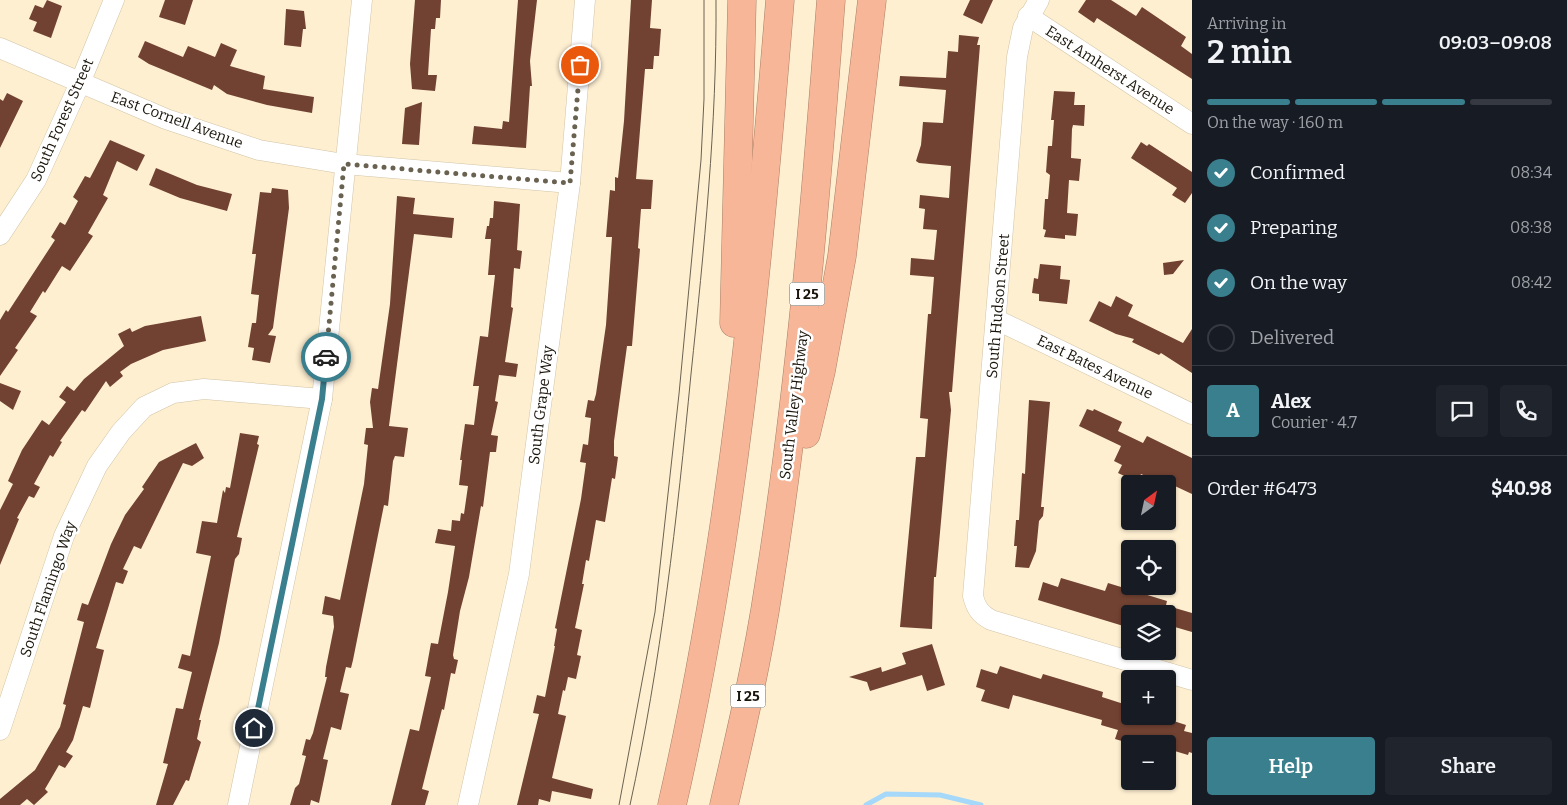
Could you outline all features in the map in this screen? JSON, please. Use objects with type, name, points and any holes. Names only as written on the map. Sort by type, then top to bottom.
[{"type":"highway","points":[[728,510],[742,0]]},
{"type":"highway","points":[[672,805],[701,665],[728,510],[749,346],[780,0]]},
{"type":"highway","name":"South Valley Highway","points":[[724,805],[753,673],[769,586],[793,423],[831,0]]},
{"type":"highway","points":[[769,586],[833,314],[846,224],[872,0]]},
{"type":"street","name":"South Forest Street","points":[[0,235],[36,180],[80,83],[114,0]]},
{"type":"street","points":[[238,805],[322,399],[344,164],[362,0]]},
{"type":"street","name":"South Grape Way","points":[[468,805],[520,574],[570,183],[585,0]]},
{"type":"street","name":"East Amherst Avenue","points":[[1034,8],[1192,124]]},
{"type":"street","name":"South Hudson Street","points":[[1034,8],[1019,42],[1017,57],[997,320],[973,585],[976,605],[982,614],[991,620],[1192,680]]},
{"type":"street","name":"East Cornell Avenue","points":[[0,48],[187,127],[239,144],[292,157],[344,164],[570,183]]},
{"type":"street","name":"East Bates Avenue","points":[[997,320],[1192,414]]},
{"type":"street","name":"South Flamingo Way","points":[[0,730],[64,536],[97,466],[121,432],[144,407],[173,393],[204,390],[322,399]]},
{"type":"building","points":[[47,0],[62,6],[51,38],[33,31],[37,22],[29,19],[35,5],[43,8]]},
{"type":"building","points":[[165,0],[193,0],[185,25],[159,17]]},
{"type":"building","points":[[415,0],[441,0],[440,18],[436,18],[435,29],[431,29],[428,75],[437,75],[435,91],[412,89],[410,64]]},
{"type":"building","points":[[518,0],[537,0],[530,61],[532,86],[530,86],[526,148],[472,144],[474,126],[502,129],[503,121],[509,122]]},
{"type":"building","points":[[631,0],[652,0],[650,28],[661,29],[659,56],[654,56],[653,69],[645,69],[636,179],[653,180],[651,209],[641,209],[638,248],[640,249],[632,346],[627,346],[614,441],[614,456],[618,457],[615,479],[612,478],[605,522],[596,520],[589,561],[586,560],[582,584],[584,584],[575,628],[582,630],[577,655],[581,656],[576,679],[568,677],[565,691],[563,690],[558,714],[566,716],[552,778],[593,789],[591,799],[552,791],[550,802],[539,799],[538,805],[517,805],[539,714],[533,713],[537,695],[545,697],[555,646],[557,629],[555,628],[581,499],[586,463],[580,462],[583,444],[588,445],[591,418],[585,417],[588,400],[594,401],[596,394],[606,325],[612,237],[606,237],[610,190],[615,191],[615,177],[618,178],[624,121]]},
{"type":"building","points":[[970,0],[993,0],[982,24],[963,15]]},
{"type":"building","points":[[1086,0],[1111,0],[1136,16],[1142,7],[1186,37],[1181,46],[1192,54],[1192,79],[1097,18],[1094,23],[1078,12]]},
{"type":"building","points":[[286,9],[304,11],[306,29],[303,29],[301,47],[284,45]]},
{"type":"building","points":[[959,35],[979,37],[977,45],[980,45],[952,392],[949,392],[951,410],[936,577],[934,577],[932,629],[900,627],[916,457],[925,457],[928,419],[920,418],[928,314],[931,314],[934,277],[910,275],[911,258],[934,260],[937,230],[923,229],[925,209],[919,208],[920,195],[949,198],[951,166],[919,163],[916,161],[921,145],[923,122],[943,123],[946,90],[899,86],[900,76],[946,78],[948,51],[958,52]]},
{"type":"building","points":[[145,41],[183,57],[188,46],[215,57],[221,43],[237,50],[230,66],[265,76],[263,89],[314,97],[312,113],[267,105],[227,94],[214,85],[212,90],[149,64],[138,57]]},
{"type":"building","points":[[1054,91],[1075,92],[1074,105],[1085,105],[1084,126],[1073,125],[1072,129],[1071,158],[1081,159],[1079,181],[1069,180],[1067,213],[1078,214],[1076,236],[1065,235],[1065,239],[1044,237],[1046,230],[1043,229],[1045,199],[1048,199],[1050,175],[1046,172],[1048,146],[1052,146],[1054,120],[1051,120]]},
{"type":"building","points":[[7,93],[23,101],[0,148],[0,99],[3,101]]},
{"type":"building","points":[[422,102],[419,145],[402,144],[405,108]]},
{"type":"building","points":[[110,140],[145,155],[137,171],[117,161],[103,195],[108,198],[88,233],[93,236],[70,271],[62,266],[45,293],[43,291],[30,312],[37,316],[15,348],[18,350],[0,376],[0,320],[6,310],[8,312],[55,240],[51,237],[60,222],[65,225],[78,201],[73,197],[85,176],[90,178]]},
{"type":"building","points":[[1141,142],[1147,146],[1149,144],[1192,172],[1192,193],[1185,203],[1172,195],[1177,188],[1131,158]]},
{"type":"building","points":[[156,168],[197,185],[232,194],[227,211],[180,198],[149,185]]},
{"type":"building","points":[[272,188],[288,190],[289,208],[273,328],[268,335],[276,336],[270,363],[252,360],[254,348],[248,347],[252,323],[256,323],[259,295],[251,294],[256,254],[252,254],[260,192],[271,193]]},
{"type":"building","points":[[397,196],[415,198],[413,214],[454,218],[452,238],[414,234],[389,426],[408,428],[404,457],[395,456],[393,461],[388,506],[384,505],[353,660],[351,668],[346,667],[340,692],[349,694],[341,730],[331,727],[323,759],[328,760],[319,803],[311,800],[310,805],[290,805],[295,788],[299,784],[306,756],[302,755],[306,739],[310,740],[313,733],[327,677],[325,677],[326,667],[334,627],[333,616],[322,614],[325,596],[340,600],[364,484],[368,445],[364,444],[366,428],[373,428],[370,402],[372,388],[378,389],[390,304]]},
{"type":"building","points":[[494,201],[520,204],[517,250],[522,251],[520,269],[514,268],[511,307],[513,308],[505,362],[518,364],[516,377],[499,375],[495,401],[498,402],[491,435],[498,436],[496,452],[490,452],[483,507],[481,506],[469,577],[460,611],[453,655],[454,659],[458,660],[455,674],[451,673],[444,710],[442,709],[422,789],[429,791],[425,805],[391,805],[410,729],[419,731],[431,677],[425,676],[431,643],[438,644],[448,592],[455,546],[435,543],[438,529],[451,531],[452,520],[460,521],[461,513],[464,514],[468,486],[459,485],[462,460],[460,460],[465,424],[474,425],[479,386],[473,386],[480,336],[488,337],[495,275],[488,275],[491,239],[485,239],[490,218],[493,218]]},
{"type":"building","points":[[1184,260],[1173,274],[1164,275],[1163,263]]},
{"type":"building","points":[[1040,264],[1061,266],[1060,279],[1070,280],[1067,304],[1039,301],[1039,294],[1032,293],[1034,278],[1038,279]]},
{"type":"building","points":[[1116,296],[1133,305],[1128,316],[1183,343],[1192,329],[1192,373],[1161,353],[1159,355],[1132,342],[1134,339],[1116,334],[1089,321],[1099,301],[1111,307]]},
{"type":"building","points":[[201,316],[206,341],[163,350],[131,364],[120,372],[123,376],[110,387],[106,381],[85,412],[82,410],[60,441],[62,442],[53,457],[50,455],[34,484],[40,487],[34,498],[29,496],[17,518],[19,519],[0,565],[0,510],[13,484],[8,481],[22,450],[42,420],[49,425],[66,402],[59,397],[67,386],[74,391],[84,379],[124,346],[118,334],[130,328],[132,332],[145,326]]},
{"type":"building","points":[[0,383],[21,391],[13,410],[0,401]]},
{"type":"building","points":[[1029,400],[1050,402],[1041,507],[1044,507],[1043,516],[1039,521],[1036,551],[1029,568],[1015,567],[1017,546],[1014,546],[1016,520],[1019,520],[1022,473],[1025,474]]},
{"type":"building","points":[[1087,409],[1093,411],[1094,409],[1122,422],[1118,431],[1143,443],[1147,436],[1192,458],[1192,494],[1176,487],[1176,475],[1122,475],[1118,473],[1122,465],[1114,461],[1121,446],[1079,426]]},
{"type":"building","points":[[240,433],[259,436],[257,444],[259,445],[237,537],[242,538],[239,554],[235,559],[219,643],[199,720],[201,720],[197,739],[201,742],[189,781],[186,780],[173,805],[156,805],[168,764],[163,763],[176,708],[183,709],[192,672],[178,668],[182,654],[190,656],[211,556],[196,553],[202,521],[217,523],[223,490],[225,493],[226,487],[230,488]]},
{"type":"building","points":[[196,443],[204,458],[192,466],[183,463],[141,549],[134,546],[123,569],[128,571],[123,584],[116,582],[96,648],[104,650],[90,708],[83,706],[73,740],[66,752],[73,756],[65,768],[59,765],[45,789],[48,792],[34,805],[27,799],[20,805],[0,805],[0,799],[35,770],[60,727],[66,705],[63,704],[84,622],[77,620],[82,603],[88,605],[111,544],[125,515],[144,489],[142,487],[159,462]]},
{"type":"building","points":[[1061,578],[1105,591],[1108,583],[1121,587],[1121,595],[1147,595],[1167,601],[1166,605],[1121,605],[1121,625],[1038,600],[1043,582],[1058,587]]},
{"type":"building","points":[[1176,608],[1192,613],[1192,632],[1176,627]]},
{"type":"building","points":[[932,644],[945,685],[927,691],[922,675],[870,691],[867,682],[849,677],[881,667],[882,672],[906,664],[902,653]]},
{"type":"building","points":[[1000,666],[1041,679],[1043,674],[1103,692],[1102,697],[1121,703],[1121,725],[1176,725],[1176,722],[1186,725],[1184,731],[1192,733],[1192,753],[1189,752],[1188,755],[1176,751],[1176,735],[1121,735],[1121,741],[1115,739],[1118,730],[1101,725],[1102,720],[1013,695],[1009,709],[981,701],[985,690],[976,687],[981,669],[997,674]]},
{"type":"waterway","points":[[866,805],[886,794],[940,795],[981,805]]},
{"type":"tram line","points":[[619,805],[655,612],[679,394],[701,160],[704,99],[704,0]]},
{"type":"tram line","points":[[630,805],[651,698],[667,591],[680,483],[709,187],[716,47],[716,0]]},
{"type":"way so far","points":[[326,357],[344,164],[570,183],[580,65]]},
{"type":"route","points":[[254,728],[322,399],[326,357]]}]
